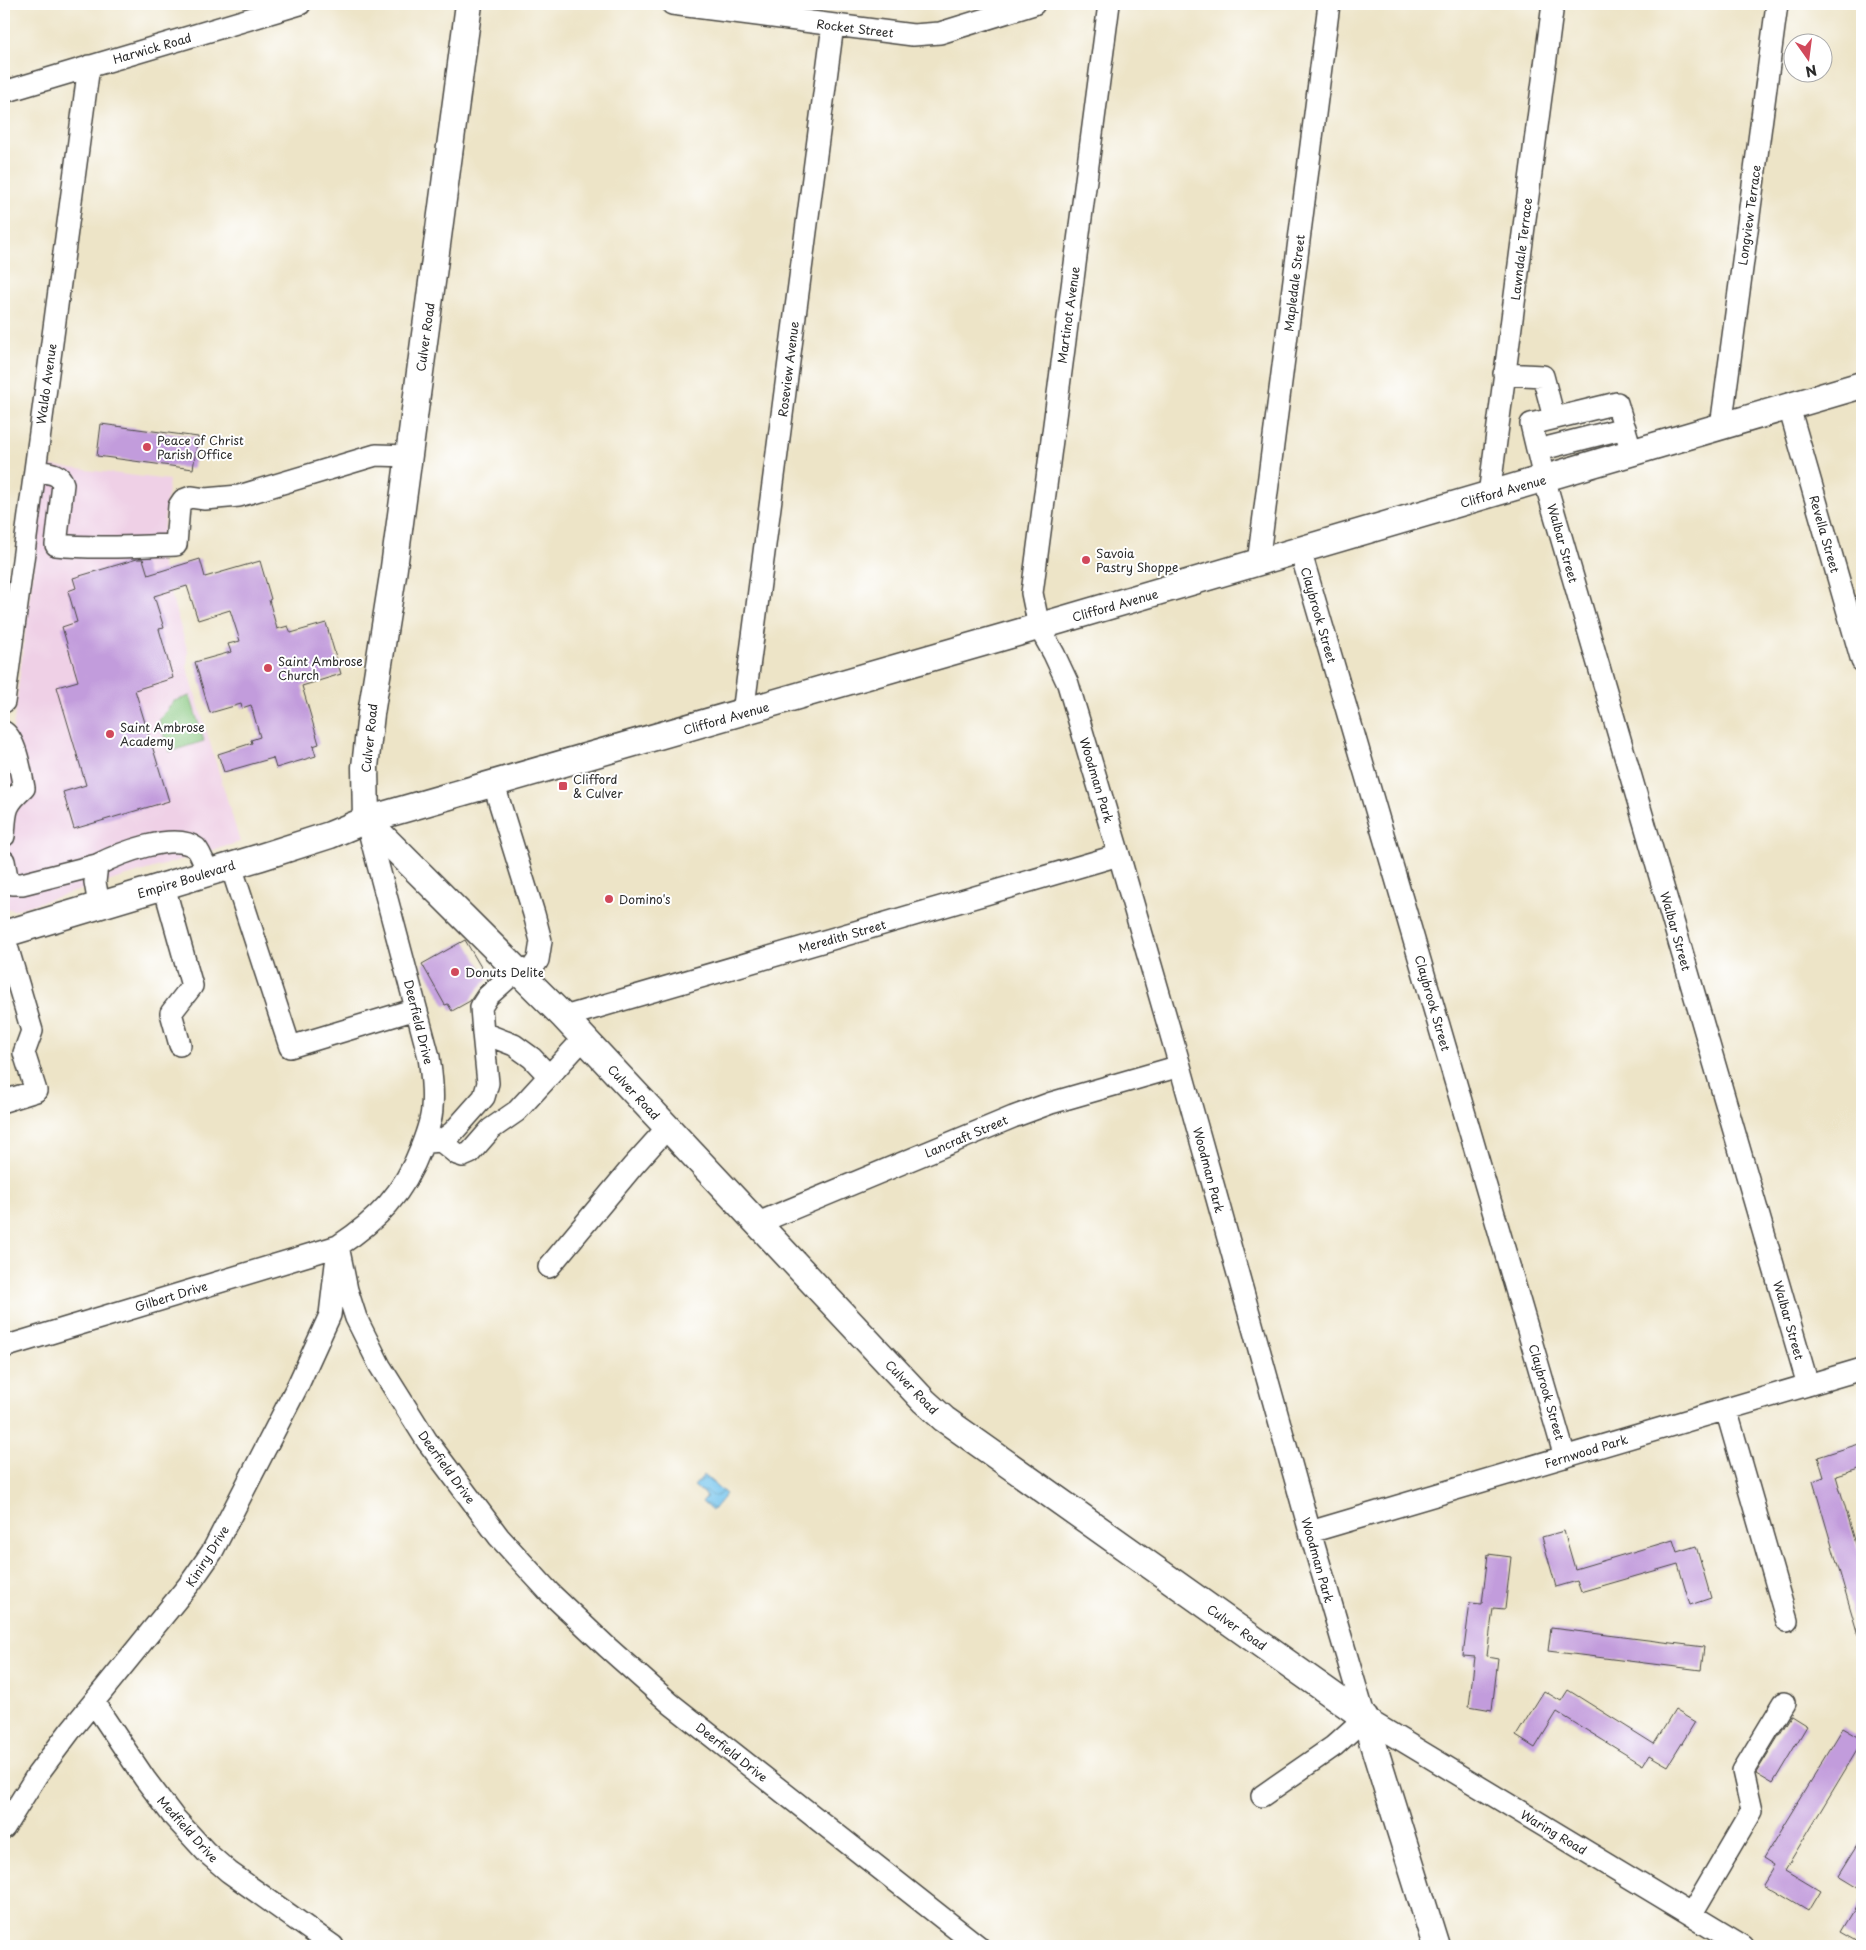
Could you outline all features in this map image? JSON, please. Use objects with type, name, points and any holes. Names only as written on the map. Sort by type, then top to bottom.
[{"type":"main road","name":"Culver Road","points":[[469,4],[410,456],[364,767],[366,820],[564,1017],[924,1401],[944,1419],[1365,1718]]},
{"type":"main road","name":"Clifford Avenue","points":[[366,820],[744,713],[1862,385]]},
{"type":"main road","name":"Empire Boulevard","points":[[4,935],[330,835],[366,820]]},
{"type":"main road","points":[[1365,1718],[1436,1946]]},
{"type":"street","name":"Harwick Road","points":[[4,92],[300,4]]},
{"type":"street","name":"Rocket Street","points":[[672,4],[913,36],[940,33],[1034,4]]},
{"type":"street","name":"Martinot Avenue","points":[[1039,627],[1032,593],[1034,572],[1110,4]]},
{"type":"street","name":"Mapledale Street","points":[[1258,563],[1329,4]]},
{"type":"street","name":"Lawndale Terrace","points":[[1489,495],[1553,4]]},
{"type":"street","name":"Longview Terrace","points":[[1721,427],[1778,4]]},
{"type":"street","name":"Roseview Avenue","points":[[744,713],[833,25]]},
{"type":"street","name":"Waldo Avenue","points":[[4,702],[89,66]]},
{"type":"street","points":[[1504,374],[1543,376],[1554,418],[1617,403],[1632,453]]},
{"type":"street","name":"Revella Street","points":[[1789,407],[1862,661]]},
{"type":"street","name":"Walbar Street","points":[[1554,418],[1531,424],[1544,478],[1808,1385]]},
{"type":"street","points":[[1538,450],[1625,428]]},
{"type":"street","points":[[25,542],[87,548],[176,545],[179,506],[183,500],[239,496],[376,455],[410,456]]},
{"type":"street","points":[[35,471],[57,475],[62,478],[63,484],[56,545]]},
{"type":"street","name":"Claybrook Street","points":[[1300,550],[1565,1457]]},
{"type":"street","name":"Woodman Park","points":[[1039,627],[1068,684],[1180,1066],[1310,1532],[1365,1718]]},
{"type":"street","points":[[4,732],[9,735],[14,746],[24,788],[10,801],[6,811],[4,836]]},
{"type":"street","points":[[432,1142],[453,1132],[484,1097],[488,1084],[481,1007],[488,996],[538,960],[541,941],[494,785]]},
{"type":"street","name":"Deerfield Drive","points":[[366,820],[429,1057],[432,1082],[432,1142],[415,1164],[401,1189],[382,1213],[363,1230],[338,1246],[347,1290],[356,1318],[380,1366],[427,1441],[499,1537],[550,1593],[671,1704],[978,1946]]},
{"type":"street","points":[[4,861],[7,878],[13,884],[22,884],[98,865],[114,856],[157,844],[172,842],[187,844],[196,848],[219,869],[283,1022],[290,1047],[416,1009]]},
{"type":"street","name":"Meredith Street","points":[[564,1017],[1119,855]]},
{"type":"street","points":[[98,865],[95,882],[99,905]]},
{"type":"street","points":[[164,886],[192,986],[170,1013],[180,1045]]},
{"type":"street","points":[[4,935],[32,1031],[24,1053],[36,1091],[4,1101]]},
{"type":"street","points":[[483,1033],[514,1045],[532,1058],[549,1076]]},
{"type":"street","points":[[432,1142],[463,1156],[470,1153],[491,1129],[517,1111],[584,1038]]},
{"type":"street","name":"Lancraft Street","points":[[758,1223],[1012,1117],[1051,1103],[1180,1066]]},
{"type":"street","points":[[549,1267],[668,1127]]},
{"type":"street","name":"Gilbert Drive","points":[[4,1347],[338,1246]]},
{"type":"street","name":"Kiniry Drive","points":[[4,1828],[37,1775],[70,1731],[192,1582],[212,1552],[298,1385],[330,1315],[338,1246]]},
{"type":"street","name":"Fernwood Park","points":[[1310,1532],[1862,1369]]},
{"type":"street","points":[[1726,1409],[1787,1621]]},
{"type":"street","name":"Medfield Drive","points":[[94,1703],[172,1816],[206,1852],[229,1872],[333,1946]]},
{"type":"street","points":[[1691,1915],[1752,1811],[1743,1771],[1784,1703]]},
{"type":"street","points":[[1262,1796],[1334,1746],[1365,1718]]},
{"type":"street","name":"Waring Road","points":[[1365,1718],[1743,1946]]},
{"type":"shaded area","name":"Saint Ambrose Academy","points":[[46,465],[169,480],[160,558],[188,652],[187,667],[240,842],[14,910],[4,908],[4,801]]},
{"type":"green space","points":[[190,696],[204,741],[169,752],[159,720],[174,701]]},
{"type":"water","points":[[704,1475],[726,1494],[712,1511],[702,1502],[707,1496],[694,1486]]},
{"type":"building","name":"Peace of Christ Parish Office","points":[[101,424],[198,437],[193,469],[97,456]]},
{"type":"building","points":[[137,559],[143,559],[148,575],[200,559],[205,577],[260,561],[277,629],[288,626],[291,633],[326,623],[341,674],[302,686],[319,744],[313,746],[316,756],[276,768],[273,758],[224,772],[218,754],[252,743],[251,740],[260,737],[251,705],[242,708],[241,704],[210,713],[195,662],[231,652],[228,644],[240,641],[230,610],[198,620],[187,586],[154,596],[164,628],[159,629],[173,678],[135,690],[169,801],[74,829],[63,792],[86,785],[57,687],[78,681],[62,627],[77,622],[68,591],[76,588],[73,578]]},
{"type":"building","name":"Donuts Delite","points":[[465,940],[488,979],[470,1001],[452,1011],[448,1004],[445,1005],[422,964]]},
{"type":"building","points":[[1862,1443],[1862,1468],[1836,1476],[1862,1564],[1862,1634],[1858,1635],[1813,1481],[1824,1477],[1818,1457]]},
{"type":"building","points":[[1564,1531],[1575,1569],[1673,1540],[1677,1552],[1696,1546],[1711,1598],[1690,1605],[1678,1564],[1581,1592],[1577,1581],[1556,1587],[1542,1537]]},
{"type":"building","points":[[1488,1554],[1511,1557],[1505,1609],[1493,1608],[1487,1656],[1498,1658],[1492,1710],[1469,1706],[1475,1657],[1463,1656],[1470,1603],[1482,1604]]},
{"type":"building","points":[[1551,1628],[1704,1647],[1701,1670],[1548,1651]]},
{"type":"building","points":[[1568,1690],[1654,1744],[1675,1710],[1695,1722],[1668,1766],[1649,1755],[1643,1765],[1557,1712],[1535,1748],[1516,1736],[1544,1691],[1561,1701]]},
{"type":"building","points":[[1791,1716],[1807,1726],[1773,1783],[1756,1773]]},
{"type":"building","points":[[1843,1728],[1862,1739],[1862,1742],[1785,1870],[1820,1891],[1808,1911],[1763,1884],[1774,1866],[1763,1859]]},
{"type":"building","points":[[1862,1838],[1862,1889],[1839,1875]]},
{"type":"building","points":[[1862,1897],[1862,1944],[1841,1932]]},
{"type":"place","name":"Peace of Christ Parish Office","points":[[147,447]]},
{"type":"place","name":"Savoia Pastry Shoppe","points":[[1086,560]]},
{"type":"place","name":"Saint Ambrose Church","points":[[268,668]]},
{"type":"place","name":"Saint Ambrose Academy","points":[[110,734]]},
{"type":"place","name":"Clifford & Culver","points":[[563,786]]},
{"type":"place","name":"Domino's","points":[[609,899]]},
{"type":"place","name":"Donuts Delite","points":[[455,972]]}]
